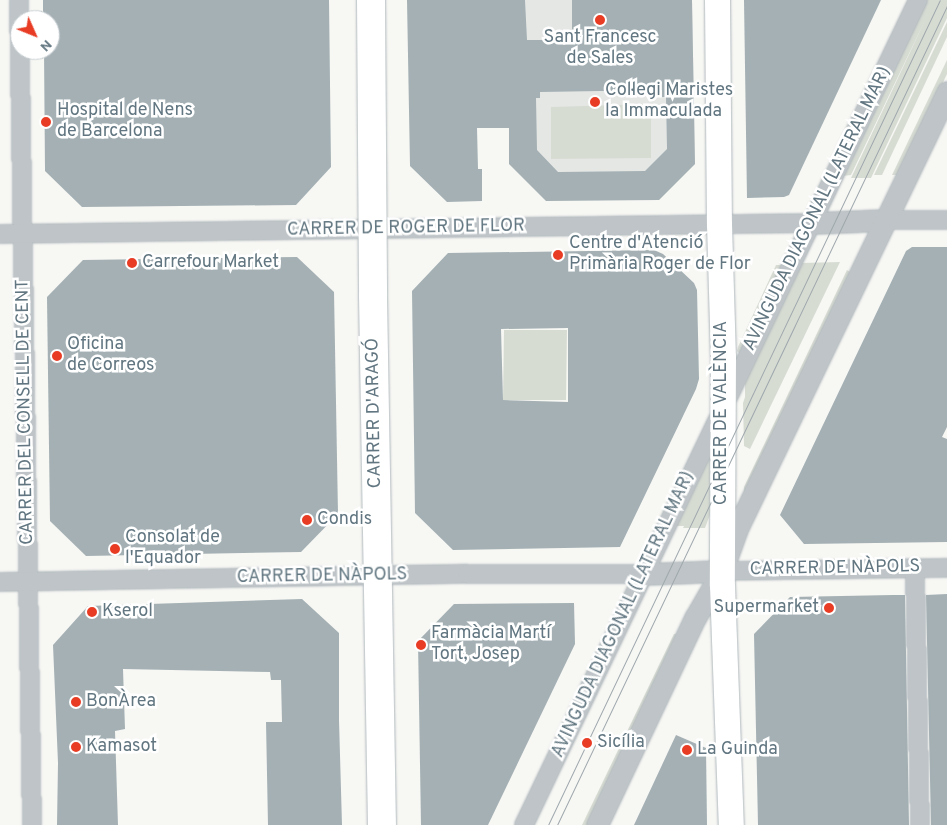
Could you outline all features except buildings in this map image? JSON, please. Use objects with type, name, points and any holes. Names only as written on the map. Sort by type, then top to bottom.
[{"type":"main road","name":"CARRER D'ARAGÓ","points":[[371,0],[372,228],[382,825]]},
{"type":"main road","name":"CARRER DE VALÈNCIA","points":[[717,0],[723,407],[722,571],[731,825]]},
{"type":"street","name":"CARRER DEL CONSELL DE CENT","points":[[19,0],[32,825]]},
{"type":"street","name":"AVINGUDA DIAGONAL (LATERAL MAR)","points":[[524,825],[918,0]]},
{"type":"street","points":[[597,825],[695,618],[722,571],[736,530],[947,92]]},
{"type":"street","points":[[812,223],[947,220]]},
{"type":"street","name":"CARRER DE ROGER DE FLOR","points":[[0,234],[812,223]]},
{"type":"street","points":[[915,568],[920,825]]},
{"type":"street","name":"CARRER DE NÀPOLS","points":[[722,571],[947,568]]},
{"type":"street","points":[[643,574],[722,571]]},
{"type":"street","name":"CARRER DE NÀPOLS","points":[[0,582],[377,575],[643,574]]},
{"type":"shaded area","name":"Col·legi Maristes la Immaculada","points":[[500,0],[692,0],[695,164],[659,200],[509,164],[509,128],[481,128],[481,113]]},
{"type":"shaded area","points":[[926,0],[947,0],[947,18],[871,178],[851,178],[927,16],[851,175],[842,176]]},
{"type":"shaded area","points":[[947,22],[947,37],[882,175],[874,175]]},
{"type":"shaded area","points":[[947,60],[947,74],[899,175],[892,175]]},
{"type":"shaded area","points":[[651,104],[651,158],[551,159],[551,107]]},
{"type":"shaded area","points":[[840,262],[750,449],[744,446],[743,403],[745,381],[801,263]]},
{"type":"shaded area","points":[[776,265],[784,265],[740,354],[737,351],[738,347]]},
{"type":"shaded area","points":[[847,270],[852,273],[744,500],[744,487]]},
{"type":"shaded area","points":[[504,330],[567,330],[566,400],[503,400]]},
{"type":"shaded area","points":[[710,453],[711,512],[705,528],[683,528],[684,526],[676,526]]},
{"type":"shaded area","points":[[681,633],[589,825],[582,825],[674,634]]},
{"type":"tram line","points":[[548,825],[940,0]]},
{"type":"tram line","points":[[557,825],[947,6]]},
{"type":"place","name":"Sant Francesc de Sales","points":[[600,20]]},
{"type":"place","name":"Col·legi Maristes la Immaculada","points":[[595,102]]},
{"type":"place","name":"Hospital de Nens de Barcelona","points":[[46,122]]},
{"type":"place","name":"Centre d'Atenció Primària Roger de Flor","points":[[558,255]]},
{"type":"place","name":"Carrefour Market","points":[[132,263]]},
{"type":"place","name":"Oficina de Correos","points":[[57,356]]},
{"type":"place","name":"Condis","points":[[307,520]]},
{"type":"place","name":"Consolat de l'Equador","points":[[115,549]]},
{"type":"place","name":"Supermarket","points":[[829,608]]},
{"type":"place","name":"Kserol","points":[[92,612]]},
{"type":"place","name":"Farmàcia Martí Tort, Josep","points":[[421,645]]},
{"type":"place","name":"BonÀrea","points":[[76,702]]},
{"type":"place","name":"Sicília","points":[[587,743]]},
{"type":"place","name":"Kamasot","points":[[76,747]]},
{"type":"place","name":"La Guinda","points":[[687,750]]}]
